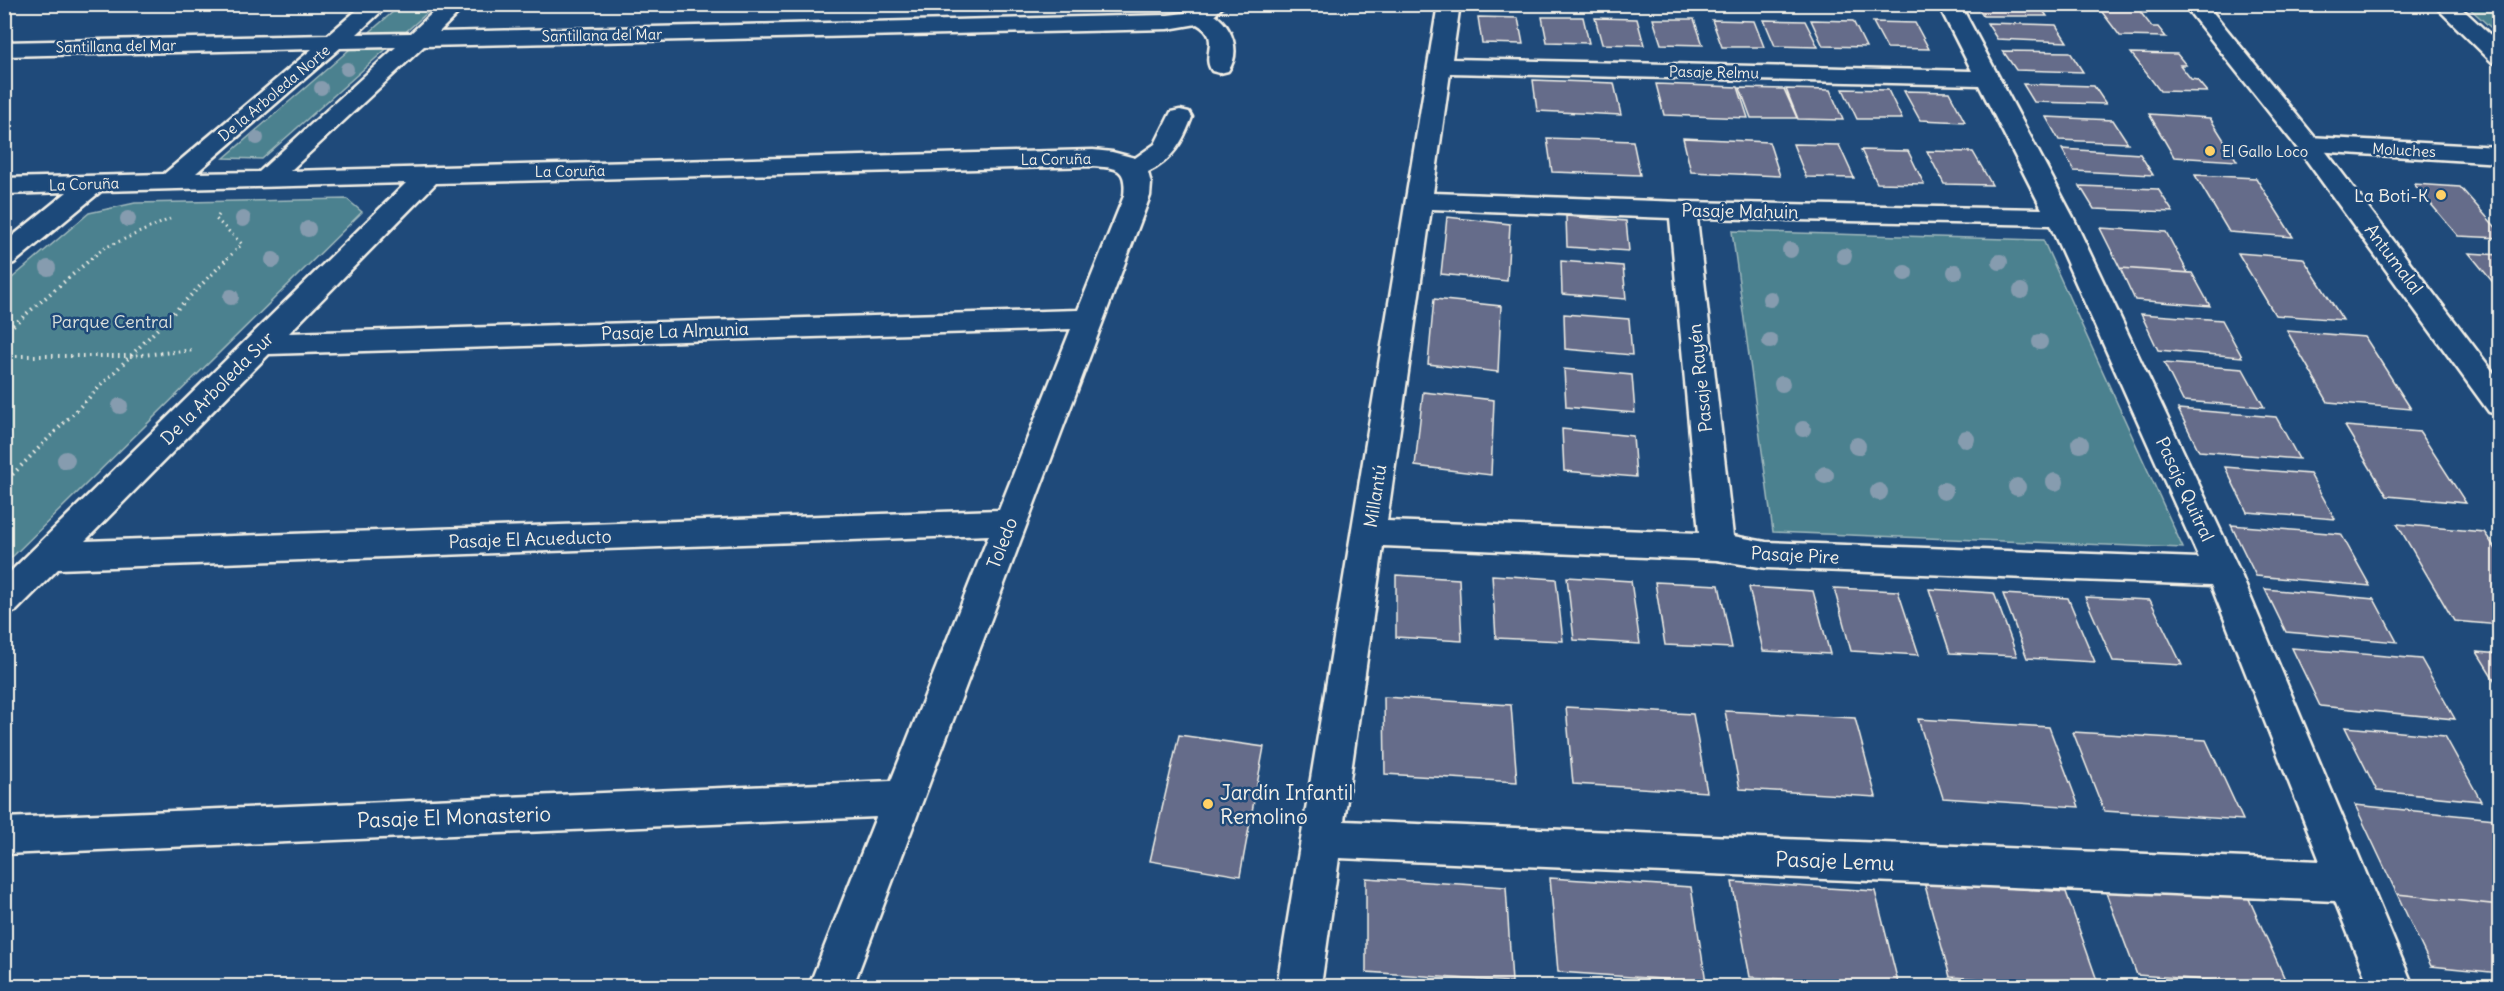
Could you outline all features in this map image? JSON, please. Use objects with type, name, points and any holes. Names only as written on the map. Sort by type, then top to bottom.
[{"type":"street","name":"De la Arboleda Norte","points":[[170,182],[378,4]]},
{"type":"street","points":[[254,179],[456,4]]},
{"type":"street","name":"Millantú","points":[[1299,987],[1449,4]]},
{"type":"street","name":"Pasaje Quitral","points":[[1949,4],[2060,217],[2223,572],[2391,987]]},
{"type":"street","name":"Antumalal","points":[[2194,4],[2308,145],[2499,404]]},
{"type":"street","points":[[2444,4],[2494,48]]},
{"type":"street","name":"Santillana del Mar","points":[[4,49],[1168,22],[1207,10]]},
{"type":"street","points":[[1207,10],[1209,21],[1221,33],[1223,40],[1220,66]]},
{"type":"street","name":"Pasaje Relmu","points":[[1440,66],[1987,78]]},
{"type":"street","points":[[1133,169],[1156,158],[1165,150],[1180,117]]},
{"type":"street","name":"Moluches","points":[[2308,145],[2499,154]]},
{"type":"street","name":"La Coruña","points":[[4,186],[1093,158],[1120,161],[1133,169]]},
{"type":"street","name":"Toledo","points":[[831,987],[1137,196],[1139,180],[1133,169]]},
{"type":"street","name":"De la Arboleda Sur","points":[[4,601],[429,175]]},
{"type":"street","points":[[4,257],[94,183]]},
{"type":"street","name":"Pasaje Mahuin","points":[[1420,201],[1683,210],[2060,217]]},
{"type":"street","name":"Pasaje Rayén","points":[[1683,210],[1717,547]]},
{"type":"street","name":"Pasaje La Almunia","points":[[261,344],[1089,319]]},
{"type":"street","name":"Pasaje El Acueducto","points":[[49,556],[1010,522]]},
{"type":"street","name":"Pasaje Pire","points":[[1369,533],[1717,547],[1766,555],[2223,572]]},
{"type":"street","name":"Pasaje El Monasterio","points":[[4,836],[904,798]]},
{"type":"street","name":"Pasaje Lemu","points":[[1322,839],[2349,882]]},
{"type":"path","points":[[4,483],[242,244],[216,219],[254,179]]},
{"type":"path","points":[[4,333],[104,248],[168,220],[206,180]]},
{"type":"path","points":[[4,356],[131,356],[261,344]]},
{"type":"green space","points":[[401,5],[436,5],[262,159],[224,158]]},
{"type":"green space","points":[[2466,5],[2499,5],[2499,35]]},
{"type":"green space","name":"Parque Central","points":[[347,199],[362,212],[5,564],[5,284],[89,213],[135,203]]},
{"type":"green space","points":[[1732,231],[2043,240],[2183,548],[1773,532]]},
{"type":"building","points":[[1975,4],[2038,4],[2047,16],[1983,16]]},
{"type":"building","points":[[2096,4],[2139,4],[2146,13],[2141,13],[2152,27],[2158,27],[2166,37],[2120,36]]},
{"type":"building","points":[[1478,17],[1518,18],[1523,44],[1482,43]]},
{"type":"building","points":[[1542,17],[1583,17],[1589,43],[1547,42]]},
{"type":"building","points":[[1595,18],[1637,19],[1644,45],[1602,44]]},
{"type":"building","points":[[1653,19],[1694,19],[1703,45],[1661,44]]},
{"type":"building","points":[[1712,20],[1754,21],[1764,47],[1722,47]]},
{"type":"building","points":[[1764,20],[1805,21],[1818,47],[1775,46]]},
{"type":"building","points":[[1811,20],[1853,21],[1866,47],[1823,46]]},
{"type":"building","points":[[1873,22],[1915,23],[1929,49],[1887,48]]},
{"type":"building","points":[[1987,23],[2056,25],[2067,42],[1997,39]]},
{"type":"building","points":[[2003,51],[2070,52],[2083,72],[2016,70]]},
{"type":"building","points":[[2131,53],[2177,54],[2186,65],[2180,65],[2191,79],[2197,80],[2207,92],[2160,91]]},
{"type":"building","points":[[1533,80],[1614,83],[1621,115],[1537,111]]},
{"type":"building","points":[[1656,84],[1738,87],[1748,118],[1664,115]]},
{"type":"building","points":[[2023,84],[2094,86],[2106,104],[2034,102]]},
{"type":"building","points":[[1740,88],[1784,89],[1797,118],[1751,118]]},
{"type":"building","points":[[1786,89],[1830,90],[1843,120],[1798,119]]},
{"type":"building","points":[[1843,89],[1888,90],[1902,119],[1857,119]]},
{"type":"building","points":[[1904,91],[1949,92],[1965,122],[1920,120]]},
{"type":"building","points":[[2149,114],[2210,118],[2237,161],[2174,157]]},
{"type":"building","points":[[2046,117],[2113,120],[2128,143],[2059,140]]},
{"type":"building","points":[[1547,138],[1633,141],[1640,175],[1552,172]]},
{"type":"building","points":[[1683,138],[1769,142],[1780,176],[1691,172]]},
{"type":"building","points":[[1793,144],[1839,145],[1854,178],[1806,177]]},
{"type":"building","points":[[2062,149],[2140,154],[2153,175],[2074,171]]},
{"type":"building","points":[[1861,150],[1908,151],[1924,184],[1877,183]]},
{"type":"building","points":[[1927,151],[1973,152],[1992,185],[1944,184]]},
{"type":"building","points":[[2195,175],[2256,178],[2293,237],[2229,232]]},
{"type":"building","points":[[2414,184],[2460,187],[2500,232],[2500,238],[2458,236]]},
{"type":"building","points":[[2080,186],[2158,189],[2173,212],[2094,209]]},
{"type":"building","points":[[1566,216],[1626,221],[1629,251],[1567,247]]},
{"type":"building","points":[[1447,217],[1510,224],[1507,281],[1441,274]]},
{"type":"building","points":[[2100,228],[2166,232],[2188,273],[2120,268]]},
{"type":"building","points":[[2238,253],[2303,258],[2343,320],[2275,315]]},
{"type":"building","points":[[2469,253],[2500,255],[2500,291]]},
{"type":"building","points":[[1561,261],[1623,266],[1626,299],[1562,294]]},
{"type":"building","points":[[2120,268],[2192,273],[2210,306],[2135,300]]},
{"type":"building","points":[[1434,299],[1501,306],[1498,372],[1428,364]]},
{"type":"building","points":[[1564,314],[1629,319],[1632,355],[1565,349]]},
{"type":"building","points":[[2141,314],[2222,320],[2242,357],[2158,350]]},
{"type":"building","points":[[2287,331],[2365,337],[2411,409],[2328,402]]},
{"type":"building","points":[[2164,363],[2243,369],[2264,407],[2183,401]]},
{"type":"building","points":[[1564,369],[1632,375],[1635,413],[1566,407]]},
{"type":"building","points":[[1423,392],[1494,400],[1491,475],[1415,466]]},
{"type":"building","points":[[2178,409],[2276,417],[2299,459],[2199,451]]},
{"type":"building","points":[[2345,426],[2420,432],[2466,503],[2387,496]]},
{"type":"building","points":[[1562,429],[1633,436],[1636,477],[1564,471]]},
{"type":"building","points":[[2225,467],[2310,474],[2335,519],[2247,512]]},
{"type":"building","points":[[2397,524],[2484,532],[2500,555],[2500,625],[2454,621]]},
{"type":"building","points":[[2231,525],[2341,534],[2370,586],[2256,576]]},
{"type":"building","points":[[1396,575],[1459,579],[1462,641],[1396,637]]},
{"type":"building","points":[[1492,575],[1556,579],[1563,641],[1496,638]]},
{"type":"building","points":[[1567,577],[1631,581],[1640,644],[1574,640]]},
{"type":"building","points":[[1655,582],[1719,585],[1732,648],[1665,645]]},
{"type":"building","points":[[1749,587],[1813,591],[1830,654],[1763,651]]},
{"type":"building","points":[[1834,588],[1898,591],[1919,655],[1851,651]]},
{"type":"building","points":[[1929,589],[1994,593],[2017,656],[1950,653]]},
{"type":"building","points":[[2265,589],[2374,599],[2397,642],[2286,632]]},
{"type":"building","points":[[2003,594],[2068,598],[2095,662],[2027,658]]},
{"type":"building","points":[[2085,597],[2150,600],[2182,665],[2113,661]]},
{"type":"building","points":[[2292,648],[2421,659],[2455,719],[2320,706]]},
{"type":"building","points":[[2477,652],[2500,654],[2500,689]]},
{"type":"building","points":[[1384,697],[1511,705],[1517,782],[1385,774]]},
{"type":"building","points":[[1566,707],[1693,714],[1707,792],[1573,784]]},
{"type":"building","points":[[1725,711],[1855,718],[1876,797],[1740,789]]},
{"type":"building","points":[[1918,719],[2049,727],[2079,807],[1943,798]]},
{"type":"building","points":[[2345,727],[2445,736],[2481,801],[2377,791]]},
{"type":"building","points":[[2073,732],[2206,740],[2243,820],[2104,811]]},
{"type":"building","name":"Jardín Infantil Remolino","points":[[1179,735],[1264,747],[1240,876],[1150,861]]},
{"type":"building","points":[[2355,805],[2495,819],[2500,828],[2500,905],[2397,894]]},
{"type":"building","points":[[1366,878],[1506,887],[1512,982],[1366,972]]},
{"type":"building","points":[[1550,878],[1691,887],[1706,982],[1558,972]]},
{"type":"building","points":[[1732,882],[1875,891],[1899,986],[1750,977]]},
{"type":"building","points":[[1924,882],[2066,892],[2099,986],[1950,977]]},
{"type":"building","points":[[2102,882],[2245,890],[2288,986],[2137,975]]},
{"type":"building","points":[[2397,894],[2500,905],[2500,973],[2431,966]]},
{"type":"place","name":"El Gallo Loco","points":[[2210,151]]},
{"type":"place","name":"La Boti-K","points":[[2441,195]]},
{"type":"place","name":"Jardín Infantil Remolino","points":[[1208,804]]}]
